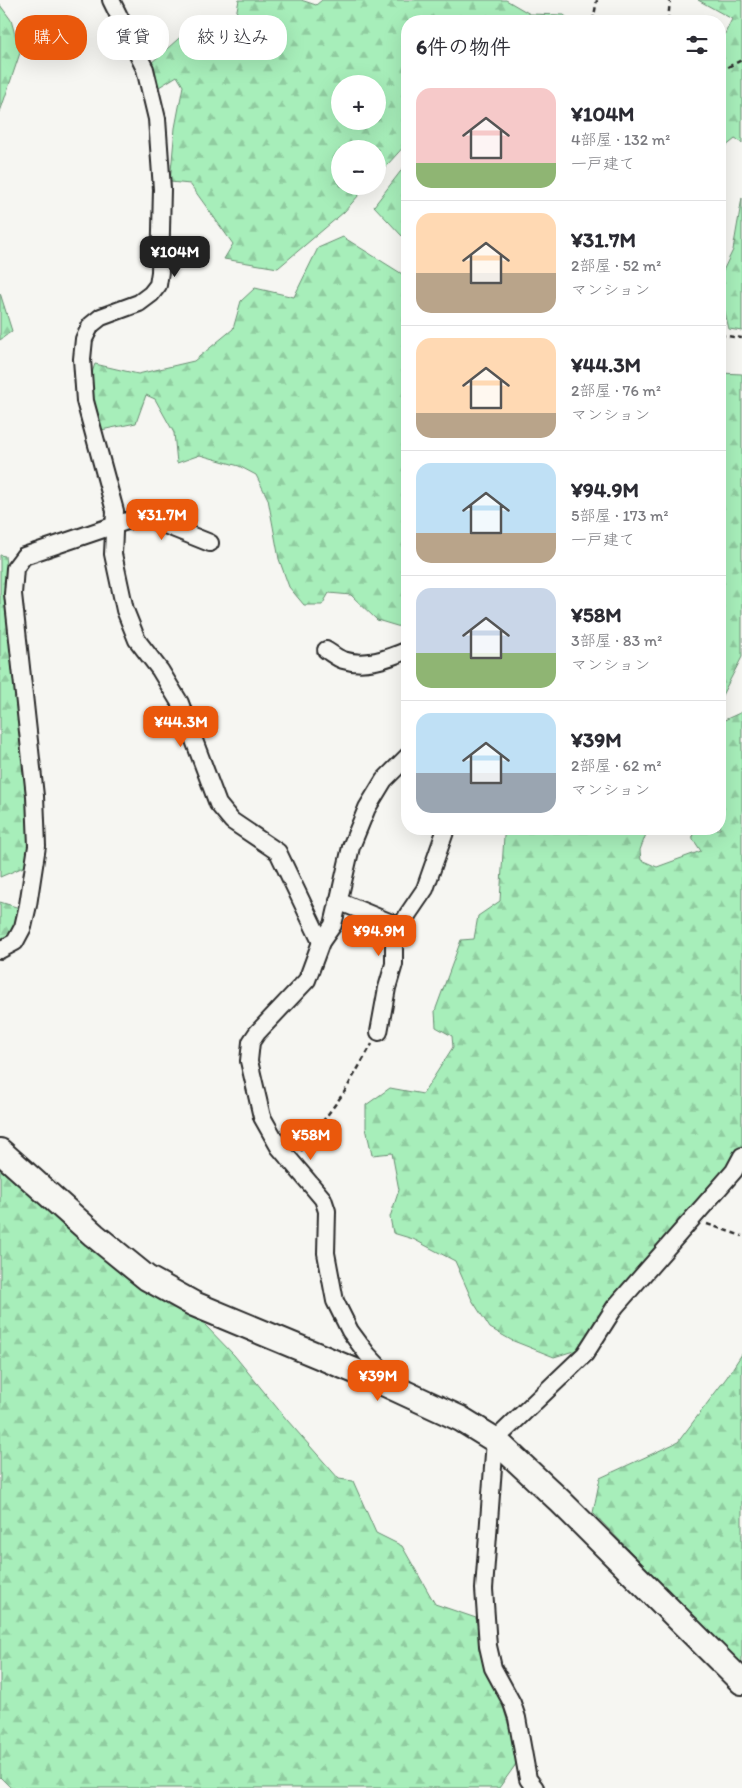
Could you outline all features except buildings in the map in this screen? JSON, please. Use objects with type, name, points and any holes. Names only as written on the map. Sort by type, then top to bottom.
[{"type":"street","points":[[111,0],[145,69],[157,119],[162,188],[158,285],[151,294],[139,303],[101,317],[91,325],[84,339],[82,359],[85,401],[115,511],[113,554],[125,610],[137,640],[160,670],[180,703],[218,804],[232,821],[278,852],[321,942]]},
{"type":"street","points":[[0,950],[15,942],[23,927],[30,898],[36,846],[35,796],[13,594],[15,568],[24,556],[136,518],[150,519],[210,543]]},
{"type":"street","points":[[326,650],[342,660],[364,663],[389,658],[401,653]]},
{"type":"street","points":[[379,1381],[382,1370],[350,1331],[335,1301],[326,1254],[326,1211],[323,1199],[279,1147],[262,1117],[249,1061],[251,1042],[257,1033],[307,980],[321,942],[333,925],[351,847],[367,808],[384,780],[401,763]]},
{"type":"street","points":[[379,1032],[387,988],[394,964],[394,941],[408,914],[425,889],[444,835]]},
{"type":"street","points":[[338,901],[401,927]]},
{"type":"street","points":[[0,1152],[94,1235],[147,1278],[194,1304],[379,1381],[461,1419],[495,1440],[560,1501],[742,1682]]},
{"type":"street","points":[[535,1788],[528,1779],[517,1718],[512,1703],[493,1668],[488,1646],[484,1589],[495,1440],[585,1354],[615,1307],[734,1171],[742,1156]]},
{"type":"path","points":[[594,15],[597,0]]},
{"type":"path","points":[[669,15],[670,0]]},
{"type":"path","points":[[726,68],[742,60]]},
{"type":"path","points":[[726,336],[742,338]]},
{"type":"path","points":[[292,1163],[345,1091],[379,1032]]},
{"type":"path","points":[[691,1220],[742,1236]]},
{"type":"green space","points":[[239,0],[301,0],[316,5],[322,0],[506,0],[530,14],[564,15],[401,15],[401,150],[386,166],[386,140],[331,140],[331,195],[359,195],[344,212],[278,268],[224,259],[233,244],[190,184],[170,182],[175,128],[183,86],[177,76],[159,87],[150,64],[154,60],[169,60],[169,47],[179,38],[179,60],[287,60],[287,15],[236,15]]},
{"type":"green space","points":[[698,0],[742,0],[742,143],[735,139],[726,146],[726,32],[732,19]]},
{"type":"green space","points":[[0,5],[11,20],[15,35],[15,60],[18,60],[0,112]]},
{"type":"green space","points":[[401,171],[401,235],[374,206],[382,195],[386,195],[386,190]]},
{"type":"green space","points":[[742,198],[742,331],[729,329],[726,316],[726,265],[733,250]]},
{"type":"green space","points":[[343,237],[401,273],[401,627],[377,620],[351,595],[329,593],[322,605],[304,605],[289,587],[279,559],[268,499],[256,475],[239,466],[200,455],[177,463],[174,433],[155,399],[146,395],[136,423],[101,430],[89,381],[95,364],[138,374],[194,361],[233,329],[241,301],[255,288],[294,297],[318,248]]},
{"type":"green space","points":[[0,293],[12,331],[0,340]]},
{"type":"green space","points":[[726,373],[742,374],[742,657],[726,688]]},
{"type":"green space","points":[[0,555],[5,556],[30,801],[30,834],[26,866],[0,877]]},
{"type":"green space","points":[[742,712],[742,1146],[729,1170],[611,1302],[577,1350],[554,1357],[511,1340],[490,1328],[472,1300],[455,1261],[413,1239],[393,1233],[390,1217],[399,1190],[392,1153],[372,1155],[366,1128],[366,1105],[390,1088],[423,1094],[453,1047],[452,1036],[436,1027],[435,1011],[461,940],[474,939],[478,916],[500,901],[505,835],[646,835],[640,850],[641,860],[657,867],[701,851],[693,839],[693,835],[726,835],[726,719]]},
{"type":"green space","points":[[0,902],[23,909],[13,932],[0,939]]},
{"type":"green space","points":[[0,1157],[210,1318],[205,1325],[234,1355],[287,1420],[339,1479],[353,1481],[376,1533],[402,1546],[435,1604],[476,1618],[486,1668],[499,1693],[519,1760],[499,1788],[11,1788],[0,1777]]},
{"type":"green space","points":[[742,1354],[742,1666],[593,1513],[600,1478],[678,1442]]}]
